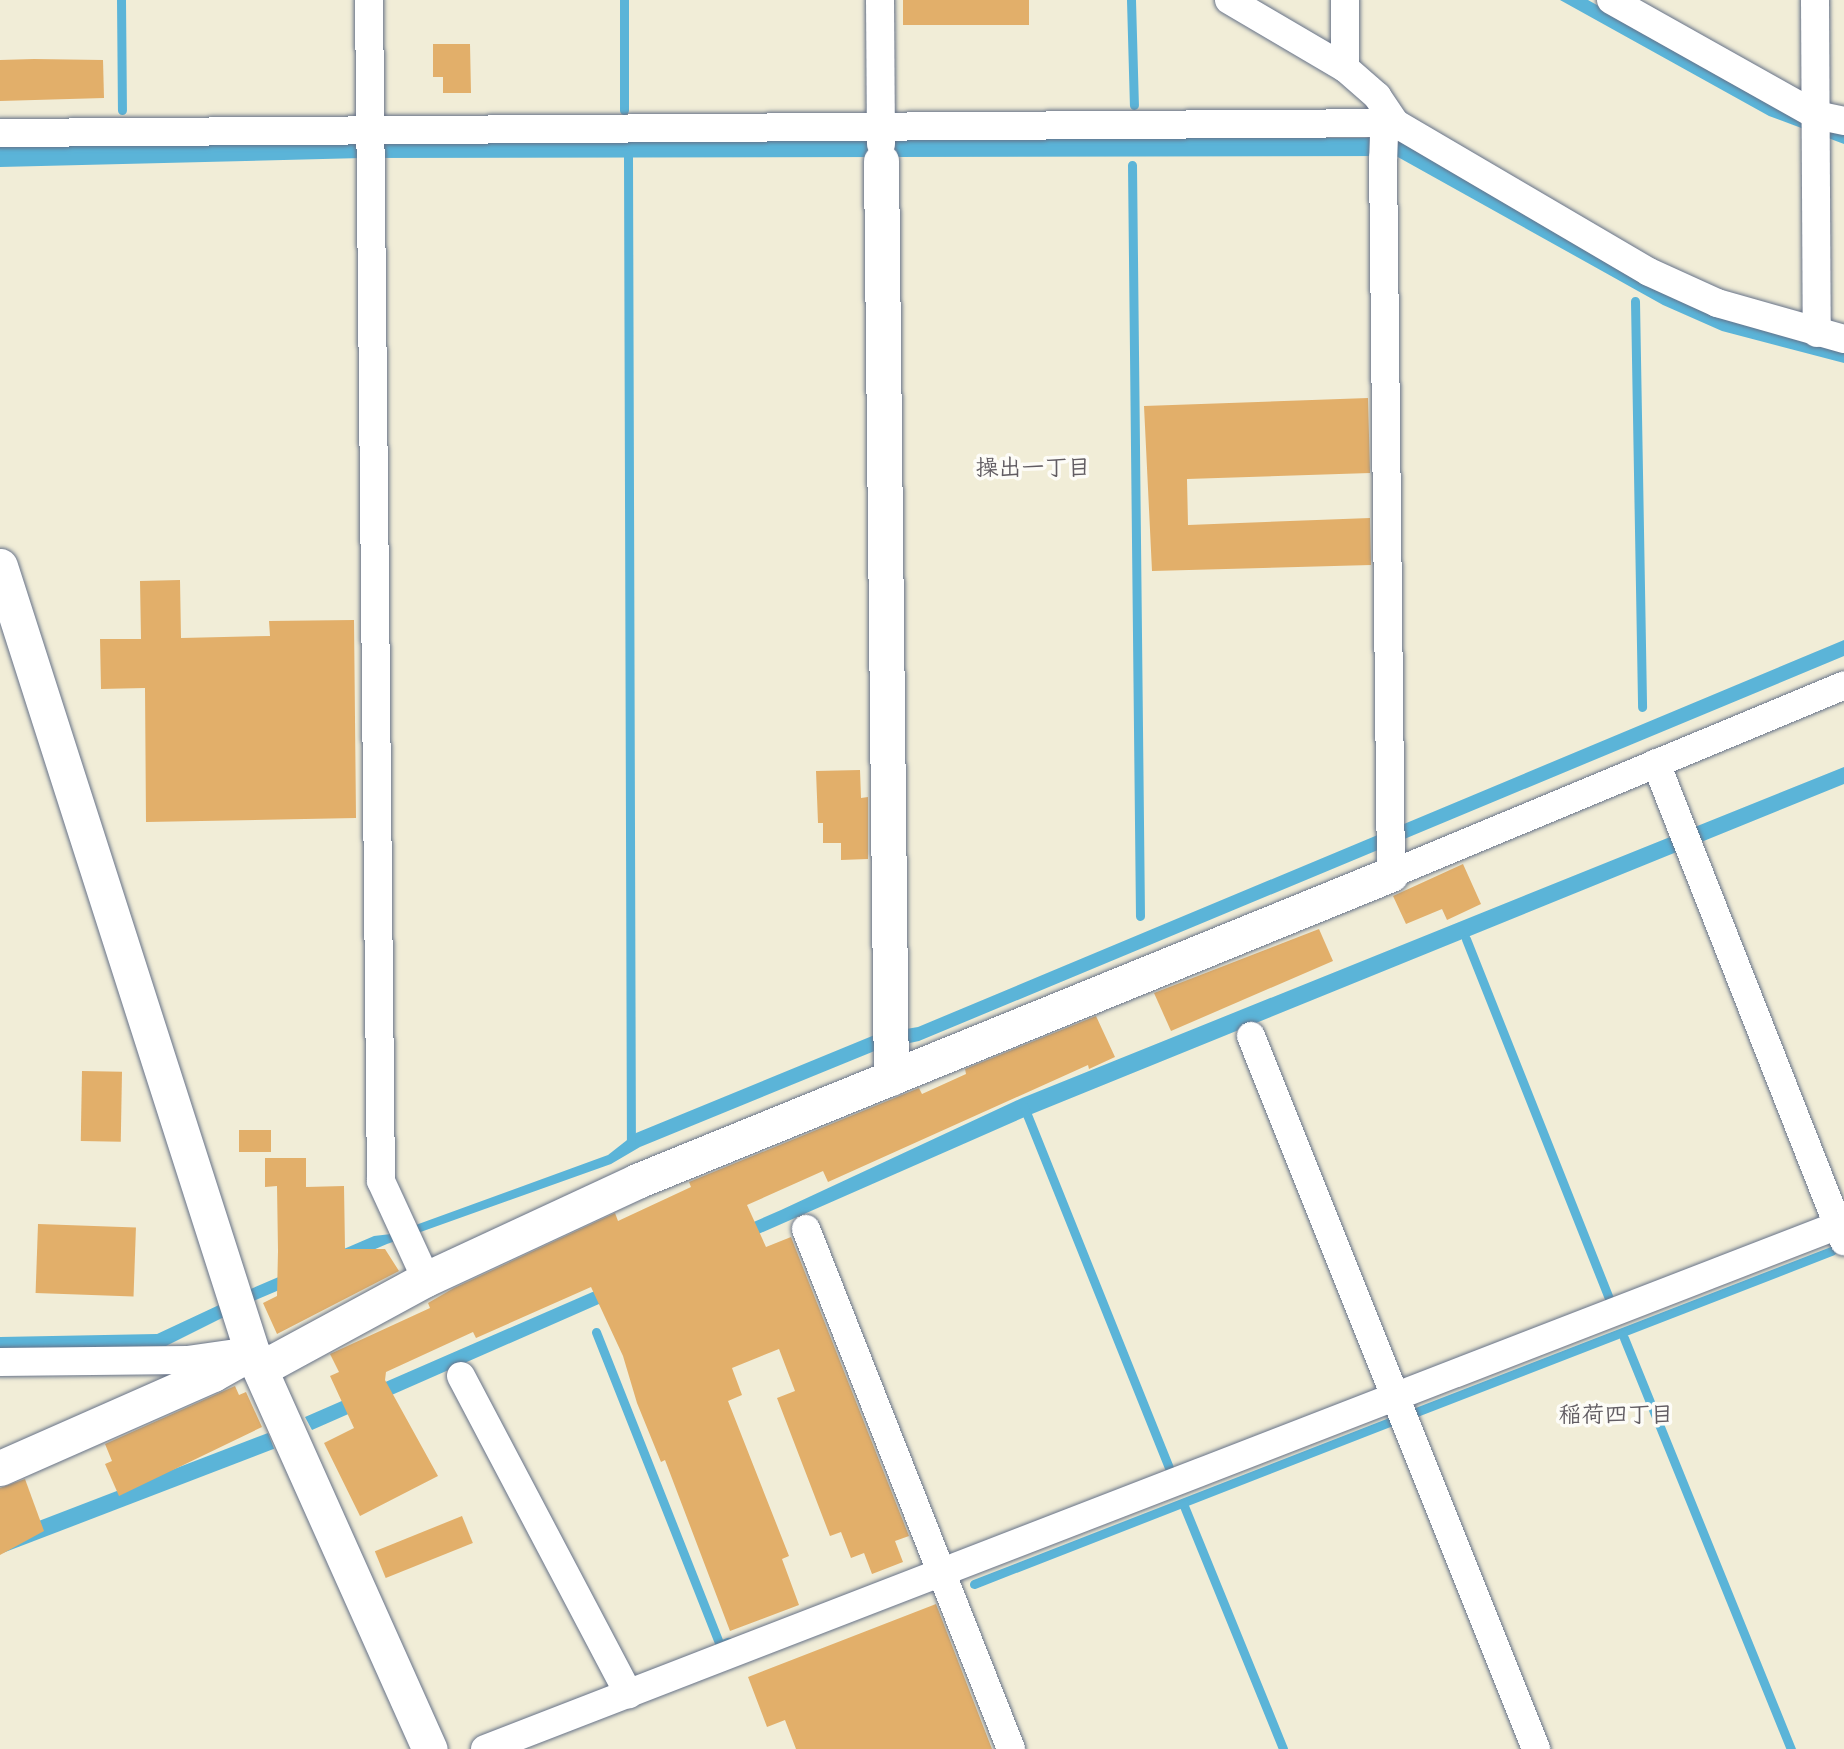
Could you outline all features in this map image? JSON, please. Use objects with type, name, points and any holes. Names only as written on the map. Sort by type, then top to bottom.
[{"type":"street","points":[[369,0],[381,1181],[426,1279]]},
{"type":"street","points":[[880,0],[891,1067]]},
{"type":"street","points":[[1229,0],[1345,68],[1377,96],[1387,139],[1391,863]]},
{"type":"street","points":[[1345,0],[1345,68]]},
{"type":"street","points":[[1611,0],[1823,124]]},
{"type":"street","points":[[0,133],[370,131],[881,140],[1387,139],[1649,272],[1717,303],[1831,336],[1815,0]]},
{"type":"street","points":[[0,566],[256,1360],[430,1749]]},
{"type":"street","points":[[0,1468],[214,1374],[256,1360],[637,1181],[891,1067],[1391,863],[1656,763],[1844,685]]},
{"type":"street","points":[[485,1749],[1842,1230],[1656,763]]},
{"type":"street","points":[[1251,1036],[1536,1749]]},
{"type":"street","points":[[806,1229],[1011,1749]]},
{"type":"street","points":[[0,1362],[256,1360]]},
{"type":"street","points":[[461,1376],[629,1694]]},
{"type":"water","points":[[1560,0],[1588,0],[1793,115],[1844,132],[1844,144],[1769,116]]},
{"type":"water","points":[[897,137],[1394,138],[1844,350],[1844,363],[1722,331],[1663,305],[1396,156],[362,158],[0,167],[0,143]]},
{"type":"water","points":[[1844,640],[1844,656],[919,1041],[877,1050],[640,1147],[611,1164],[387,1244],[249,1303],[246,1291],[374,1236],[391,1234],[608,1155],[636,1133],[877,1034],[918,1027]]},
{"type":"water","points":[[1844,767],[1844,784],[1027,1116],[312,1430],[305,1417],[781,1210],[1022,1098]]},
{"type":"water","points":[[219,1305],[224,1317],[166,1346],[0,1350],[0,1337],[157,1334]]},
{"type":"water","points":[[268,1433],[274,1449],[0,1554],[0,1536]]},
{"type":"building","points":[[903,0],[1029,0],[1029,25],[903,25]]},
{"type":"building","points":[[433,44],[470,44],[471,93],[443,93],[443,77],[433,77]]},
{"type":"building","points":[[0,60],[103,60],[104,98],[0,101]]},
{"type":"building","points":[[1368,398],[1370,473],[1187,479],[1188,525],[1370,518],[1371,565],[1152,571],[1144,406]]},
{"type":"building","points":[[180,580],[181,638],[270,636],[269,621],[354,620],[356,818],[146,822],[145,688],[101,689],[100,639],[141,639],[140,581]]},
{"type":"building","points":[[860,770],[861,798],[868,797],[868,859],[841,860],[841,843],[823,843],[823,823],[818,823],[816,771]]},
{"type":"building","points":[[1463,864],[1481,904],[1447,920],[1442,909],[1406,924],[1393,896]]},
{"type":"building","points":[[1319,929],[1333,961],[1171,1031],[1154,993]]},
{"type":"building","points":[[1096,1016],[1115,1057],[1089,1069],[1088,1065],[828,1182],[823,1171],[747,1205],[766,1247],[791,1237],[909,1536],[895,1541],[903,1562],[872,1574],[864,1553],[851,1558],[841,1532],[830,1536],[777,1398],[795,1391],[779,1349],[732,1368],[742,1395],[728,1401],[789,1556],[782,1559],[799,1605],[730,1631],[665,1460],[661,1462],[637,1403],[623,1356],[591,1287],[476,1338],[473,1332],[386,1372],[385,1380],[438,1476],[360,1516],[324,1443],[354,1428],[330,1376],[339,1372],[330,1354],[430,1308],[428,1303],[454,1288],[615,1213],[618,1221],[691,1187],[689,1182],[919,1088],[922,1094],[966,1074],[965,1069]]},
{"type":"building","points":[[82,1071],[122,1072],[121,1142],[81,1141]]},
{"type":"building","points":[[239,1130],[271,1130],[271,1152],[239,1152]]},
{"type":"building","points":[[265,1158],[306,1158],[306,1187],[344,1186],[345,1249],[385,1249],[399,1271],[277,1334],[263,1303],[277,1296],[278,1251],[277,1186],[265,1187]]},
{"type":"building","points":[[38,1224],[136,1227],[134,1296],[36,1293]]},
{"type":"building","points":[[235,1386],[239,1395],[246,1392],[262,1427],[119,1496],[105,1464],[112,1461],[105,1444]]},
{"type":"building","points":[[25,1479],[44,1531],[0,1555],[0,1488]]},
{"type":"building","points":[[462,1516],[473,1543],[386,1578],[375,1551]]},
{"type":"building","points":[[936,1604],[992,1749],[796,1749],[785,1720],[767,1727],[748,1677]]},
{"type":"waterway","points":[[121,0],[122,110]]},
{"type":"waterway","points":[[624,0],[624,110]]},
{"type":"waterway","points":[[1131,0],[1134,105]]},
{"type":"waterway","points":[[628,157],[631,1145]]},
{"type":"waterway","points":[[1132,165],[1140,916]]},
{"type":"waterway","points":[[1635,301],[1642,707]]},
{"type":"waterway","points":[[1466,939],[1610,1301]]},
{"type":"waterway","points":[[1024,1107],[1171,1472]]},
{"type":"waterway","points":[[1411,1414],[1831,1251]]},
{"type":"waterway","points":[[596,1332],[720,1645],[728,1642]]},
{"type":"waterway","points":[[1624,1338],[1791,1749]]},
{"type":"waterway","points":[[974,1584],[1392,1421]]},
{"type":"waterway","points":[[1184,1506],[1283,1749]]},
{"type":"district","name":"操出一丁目","points":[[1033,468]]},
{"type":"district","name":"稲荷四丁目","points":[[1616,1415]]}]
